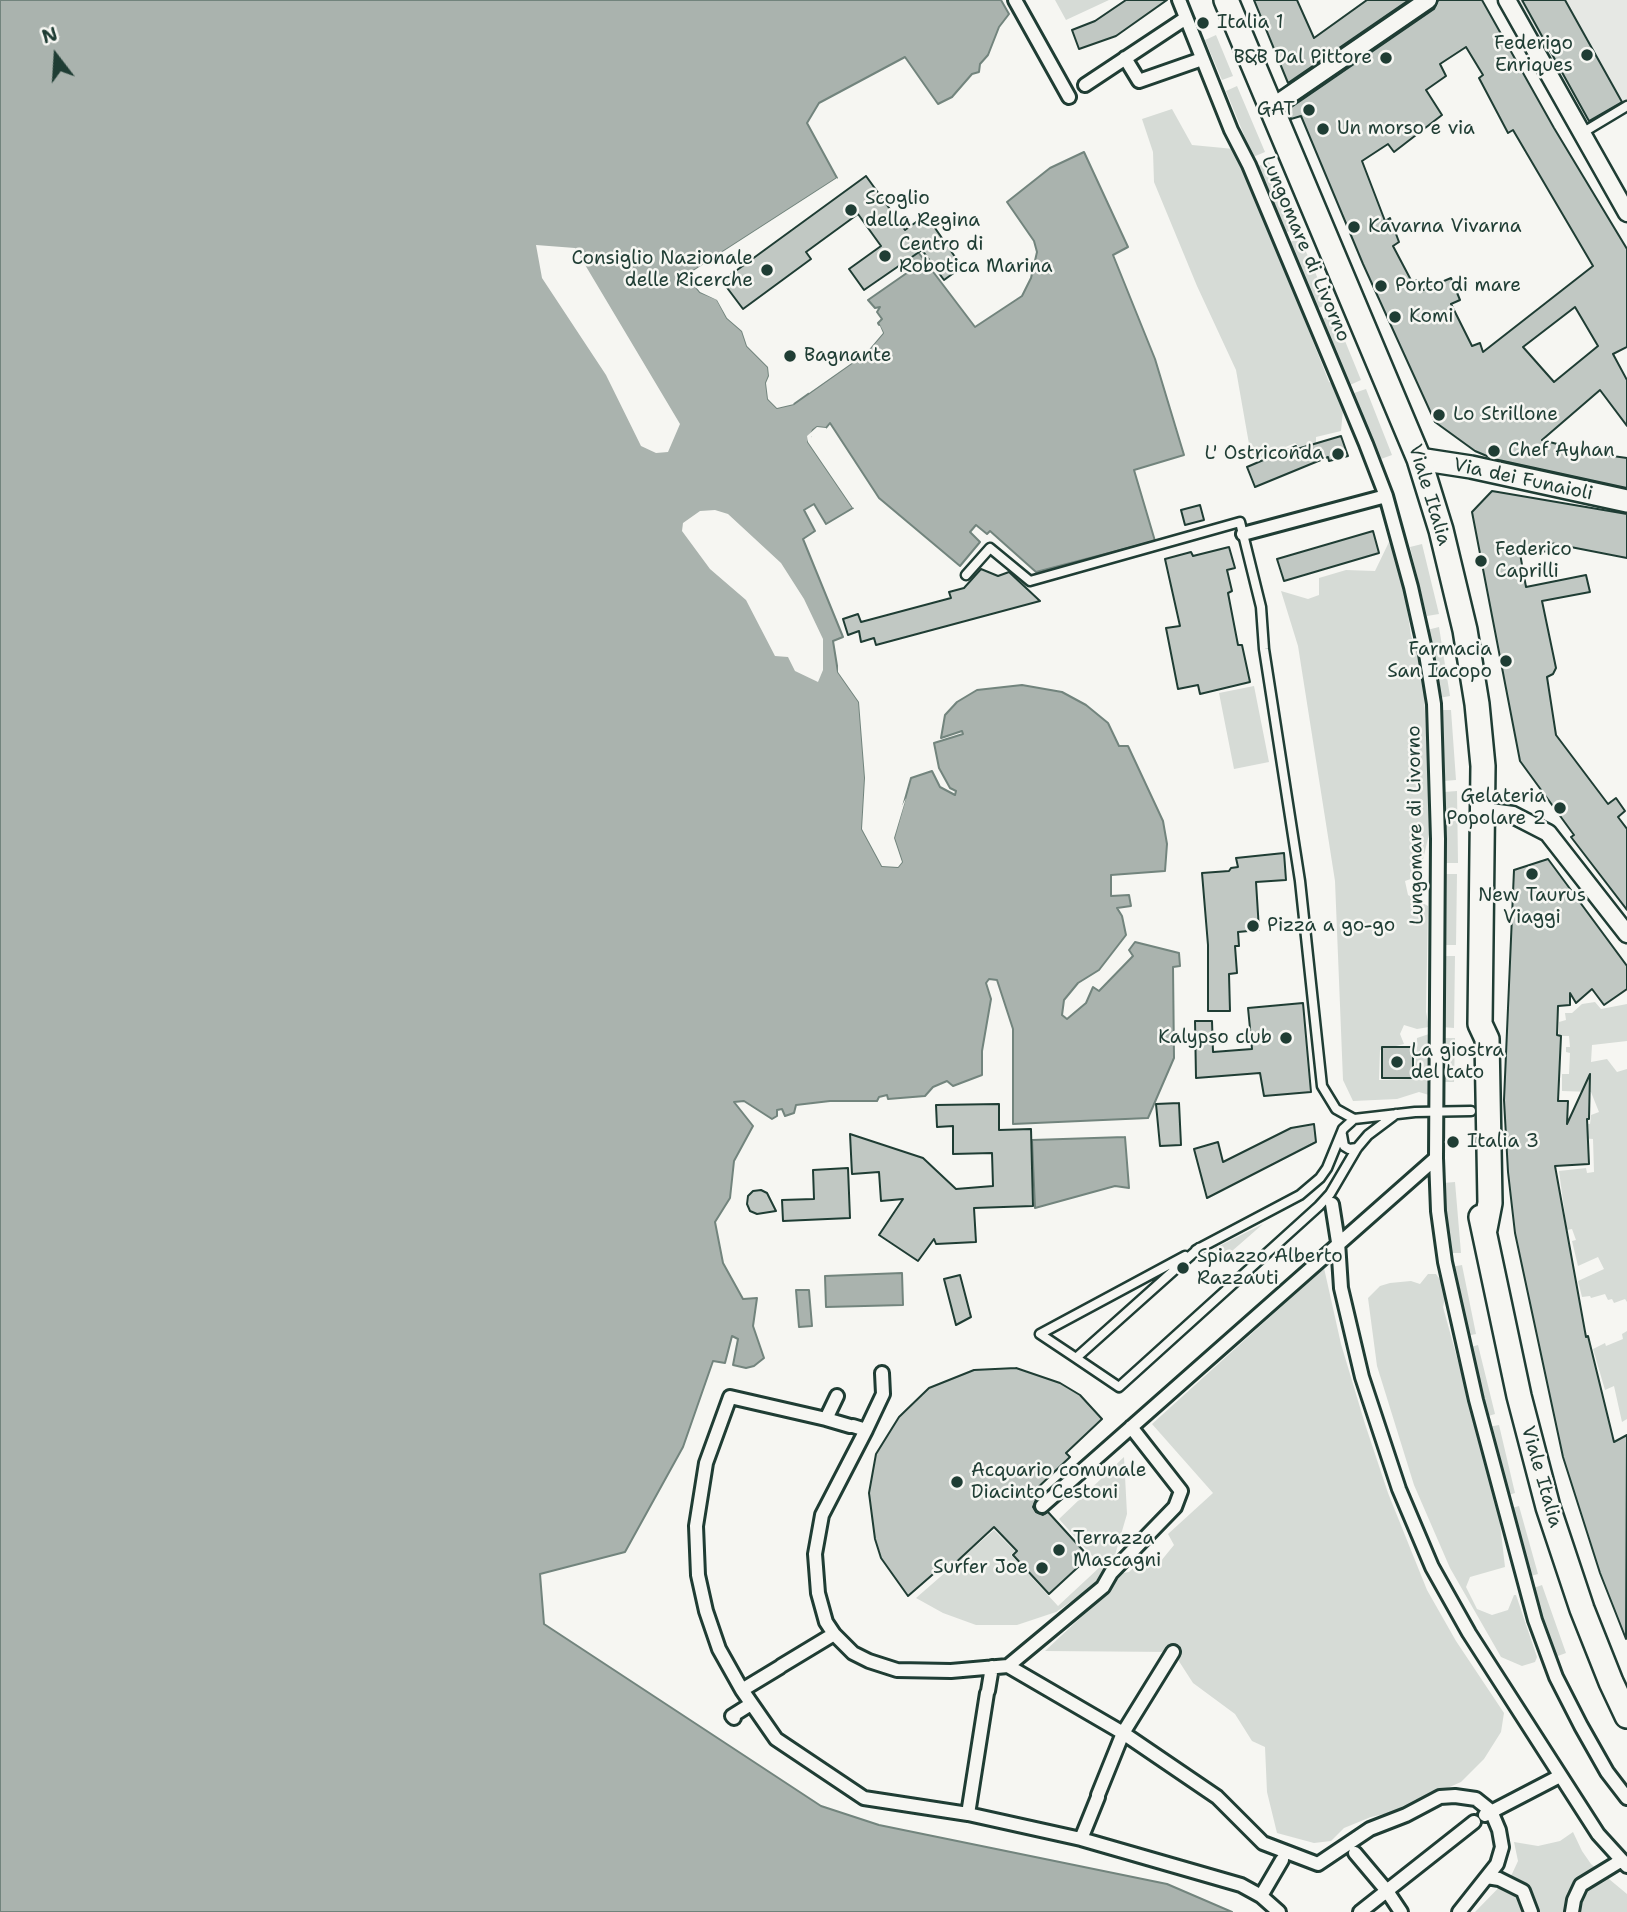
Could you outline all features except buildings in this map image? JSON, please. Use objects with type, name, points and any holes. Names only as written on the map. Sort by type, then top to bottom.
[{"type":"main road","name":"Viale Italia","points":[[1226,0],[1419,459],[1441,530],[1465,630],[1480,730],[1483,811],[1480,1024],[1487,1039],[1490,1203],[1485,1229]]},
{"type":"main road","name":"Viale Italia","points":[[1480,1024],[1472,1039],[1471,1111],[1477,1205],[1485,1229],[1519,1396],[1548,1507],[1582,1609],[1626,1712]]},
{"type":"street","points":[[1016,0],[1069,97]]},
{"type":"street","name":"Lungomare di Livorno","points":[[1179,0],[1346,394],[1386,496],[1420,622],[1434,704],[1438,825],[1438,1211],[1453,1305],[1523,1583],[1556,1677],[1607,1772],[1627,1798]]},
{"type":"street","points":[[1272,107],[1428,0]]},
{"type":"street","points":[[1507,0],[1581,133],[1621,190],[1627,213]]},
{"type":"street","points":[[1085,85],[1186,18]]},
{"type":"street","points":[[1125,58],[1139,81],[1202,59]]},
{"type":"street","name":"Via dei Funaioli","points":[[1419,459],[1471,467],[1627,501]]},
{"type":"street","points":[[1243,534],[1386,496]]},
{"type":"street","points":[[1483,811],[1514,815],[1548,833],[1627,934]]},
{"type":"street","points":[[1042,1506],[1436,1158]]},
{"type":"street","points":[[1326,1205],[1338,1242],[1341,1288],[1362,1377],[1399,1489],[1415,1527],[1452,1604],[1598,1834],[1624,1863],[1581,1885],[1572,1912]]},
{"type":"street","points":[[882,1373],[883,1394],[822,1515],[815,1554],[821,1608],[834,1634],[853,1653],[897,1670],[951,1671],[1008,1666],[1123,1733],[1217,1797],[1263,1843],[1284,1857],[1318,1864],[1352,1850],[1370,1829],[1406,1815],[1440,1797],[1476,1799],[1491,1811],[1502,1847],[1497,1864],[1472,1906],[1459,1912]]},
{"type":"street","points":[[826,1419],[837,1396]]},
{"type":"street","points":[[866,1430],[730,1397],[706,1463],[696,1526],[698,1575],[719,1649],[742,1690],[776,1739],[864,1798],[968,1814],[1081,1839],[1241,1885],[1262,1896],[1279,1912]]},
{"type":"street","points":[[1008,1666],[1103,1587],[1111,1573],[1175,1507],[1181,1491],[1131,1427]]},
{"type":"street","points":[[742,1690],[834,1634]]},
{"type":"street","points":[[1081,1839],[1123,1733],[1172,1652]]},
{"type":"street","points":[[968,1814],[992,1667]]},
{"type":"street","points":[[734,1718],[732,1716],[751,1703]]},
{"type":"street","points":[[1360,1912],[1491,1811],[1560,1776]]},
{"type":"street","points":[[1352,1850],[1401,1912]]},
{"type":"street","points":[[1262,1896],[1284,1857]]},
{"type":"street","points":[[1487,1877],[1499,1879],[1523,1891],[1531,1912]]},
{"type":"lane","points":[[1581,133],[1627,106]]},
{"type":"lane","points":[[966,575],[990,548],[1030,581],[1240,522],[1261,607],[1264,649],[1300,881],[1322,1086],[1336,1110],[1354,1119],[1436,1111],[1471,1111]]},
{"type":"lane","points":[[1354,1119],[1343,1129],[1320,1178],[1294,1198],[1040,1334],[1119,1387],[1326,1205],[1357,1148],[1368,1135],[1396,1114]]},
{"type":"lane","points":[[1343,1129],[1344,1146],[1349,1149],[1357,1148]]},
{"type":"lane","points":[[1076,1358],[1199,1248]]},
{"type":"shaded area","points":[[0,0],[1001,0],[1009,14],[999,27],[988,55],[980,64],[979,72],[972,74],[952,97],[938,104],[905,57],[819,103],[807,123],[837,178],[693,271],[691,281],[700,292],[717,299],[727,318],[742,331],[747,346],[768,367],[768,399],[777,408],[794,404],[866,353],[883,333],[878,323],[882,319],[877,312],[880,307],[875,308],[868,300],[914,268],[906,255],[915,248],[975,327],[1022,296],[1031,278],[1037,252],[1034,241],[1007,202],[1050,168],[1084,152],[1128,247],[1113,255],[1155,359],[1184,455],[1134,470],[1155,541],[1036,572],[990,531],[987,534],[976,525],[970,532],[980,542],[960,566],[879,498],[830,423],[826,428],[817,427],[813,430],[808,442],[853,508],[826,524],[814,504],[804,510],[815,531],[803,539],[843,637],[833,641],[838,672],[859,702],[865,778],[862,829],[882,866],[898,867],[902,862],[894,838],[911,778],[932,771],[940,787],[955,795],[956,791],[950,788],[939,768],[934,743],[963,734],[962,731],[941,738],[945,715],[957,702],[977,690],[1022,685],[1062,692],[1086,705],[1108,723],[1119,746],[1128,746],[1163,821],[1167,844],[1165,871],[1111,875],[1111,896],[1129,895],[1131,906],[1117,908],[1122,916],[1126,935],[1099,970],[1078,983],[1064,1000],[1062,1015],[1067,1019],[1086,1003],[1093,987],[1099,991],[1133,956],[1129,950],[1135,942],[1179,953],[1180,966],[1173,967],[1174,1058],[1148,1118],[1013,1124],[1013,1029],[997,980],[989,979],[986,983],[991,999],[982,1051],[982,1075],[953,1086],[947,1081],[933,1087],[925,1096],[888,1099],[887,1095],[879,1097],[877,1101],[830,1101],[796,1105],[794,1113],[785,1116],[782,1109],[777,1110],[777,1116],[772,1119],[744,1101],[734,1102],[753,1126],[734,1161],[730,1198],[715,1222],[723,1263],[743,1299],[757,1298],[753,1326],[764,1358],[754,1366],[746,1368],[733,1365],[738,1339],[732,1336],[725,1363],[713,1361],[683,1447],[625,1552],[540,1574],[544,1624],[821,1806],[879,1825],[1167,1884],[1232,1912],[0,1912]]},
{"type":"shaded area","points":[[1055,0],[1109,0],[1066,20]]},
{"type":"shaded area","name":"Federigo Enriques","points":[[1515,0],[1627,0],[1627,111],[1589,133]]},
{"type":"shaded area","points":[[1216,35],[1233,76],[1222,80],[1205,40]]},
{"type":"shaded area","points":[[1237,86],[1265,152],[1253,157],[1226,91]]},
{"type":"shaded area","points":[[1172,109],[1192,145],[1234,149],[1329,382],[1335,385],[1343,410],[1341,431],[1316,437],[1316,453],[1303,450],[1295,443],[1252,461],[1236,370],[1197,286],[1154,182],[1153,152],[1142,119]]},
{"type":"shaded area","points":[[1269,162],[1297,228],[1287,232],[1258,166]]},
{"type":"shaded area","points":[[1300,238],[1329,304],[1318,308],[1290,242]]},
{"type":"shaded area","points":[[1334,314],[1361,380],[1350,385],[1322,319]]},
{"type":"shaded area","points":[[1366,389],[1392,455],[1381,459],[1354,393]]},
{"type":"shaded area","points":[[1389,542],[1402,577],[1411,635],[1423,677],[1431,826],[1419,876],[1405,881],[1408,895],[1428,906],[1426,1012],[1429,1027],[1417,1029],[1404,1025],[1400,1034],[1404,1044],[1380,1050],[1379,1080],[1415,1079],[1417,1038],[1429,1034],[1432,1083],[1429,1095],[1419,1092],[1397,1099],[1353,1101],[1343,1080],[1335,881],[1298,646],[1281,591],[1308,599],[1319,595],[1319,578],[1346,570],[1375,571]]},
{"type":"shaded area","points":[[1422,544],[1439,614],[1427,616],[1410,547]]},
{"type":"shaded area","points":[[1439,627],[1450,696],[1439,698],[1427,630]]},
{"type":"shaded area","points":[[1254,686],[1269,762],[1234,769],[1219,693]]},
{"type":"shaded area","points":[[1439,710],[1451,710],[1456,780],[1444,781]]},
{"type":"shaded area","points":[[1457,791],[1458,863],[1445,863],[1444,792]]},
{"type":"shaded area","points":[[1444,874],[1457,874],[1456,945],[1443,945]]},
{"type":"shaded area","points":[[1443,956],[1455,956],[1454,1028],[1442,1027]]},
{"type":"shaded area","points":[[1595,1002],[1601,1009],[1627,1004],[1627,1041],[1592,1045],[1591,1062],[1607,1059],[1617,1072],[1627,1069],[1627,1302],[1625,1299],[1614,1303],[1612,1299],[1608,1300],[1605,1294],[1591,1298],[1582,1297],[1578,1281],[1604,1269],[1598,1257],[1578,1266],[1572,1241],[1576,1240],[1572,1229],[1567,1230],[1559,1171],[1586,1168],[1587,1173],[1594,1172],[1593,1139],[1581,1138],[1581,1123],[1590,1124],[1591,1115],[1599,1112],[1591,1092],[1562,1091],[1562,1074],[1569,1074],[1570,1053],[1566,1052],[1566,1047],[1570,1047],[1569,1036],[1559,1036],[1559,1022],[1566,1020],[1565,1013],[1572,1013],[1582,1004]]},
{"type":"shaded area","points":[[1443,1038],[1455,1038],[1454,1082],[1442,1082]]},
{"type":"shaded area","points":[[1125,1137],[1129,1188],[1115,1186],[1035,1208],[1032,1140]]},
{"type":"shaded area","points":[[1455,1182],[1461,1253],[1450,1253],[1443,1183]]},
{"type":"shaded area","points":[[1263,1224],[1224,1258],[1215,1248]]},
{"type":"shaded area","points":[[1462,1265],[1476,1334],[1466,1336],[1451,1267]]},
{"type":"shaded area","points":[[1324,1268],[1341,1344],[1365,1424],[1388,1493],[1427,1590],[1456,1641],[1504,1713],[1501,1732],[1484,1759],[1461,1782],[1393,1812],[1344,1828],[1331,1841],[1314,1843],[1277,1833],[1267,1792],[1265,1747],[1252,1741],[1235,1714],[1193,1683],[1173,1652],[1045,1651],[1111,1589],[1109,1587],[1117,1574],[1129,1572],[1137,1564],[1156,1567],[1174,1545],[1168,1534],[1213,1493],[1152,1424]]},
{"type":"shaded area","points":[[902,1273],[903,1305],[826,1307],[825,1276]]},
{"type":"shaded area","points":[[1428,1274],[1436,1274],[1447,1289],[1443,1307],[1498,1506],[1505,1567],[1470,1577],[1466,1587],[1477,1609],[1492,1615],[1508,1610],[1516,1595],[1537,1657],[1535,1662],[1522,1666],[1501,1657],[1450,1568],[1414,1485],[1377,1366],[1368,1298],[1380,1286],[1411,1281],[1420,1284]]},
{"type":"shaded area","points":[[796,1290],[809,1290],[812,1326],[799,1327]]},
{"type":"shaded area","points":[[1627,1331],[1627,1419],[1622,1422],[1614,1386],[1605,1390],[1593,1349],[1623,1339],[1622,1334]]},
{"type":"shaded area","points":[[1478,1345],[1495,1414],[1485,1417],[1467,1348]]},
{"type":"shaded area","points":[[1499,1425],[1515,1493],[1505,1496],[1488,1427]]},
{"type":"shaded area","points":[[1124,1457],[1127,1514],[1115,1555],[1091,1588],[1056,1612],[1017,1625],[976,1625],[943,1613],[916,1598],[994,1530],[1015,1551],[1011,1555],[1058,1606],[1101,1566],[1059,1519]]},
{"type":"shaded area","points":[[1519,1506],[1538,1574],[1527,1577],[1508,1509]]},
{"type":"shaded area","points":[[1542,1585],[1566,1653],[1555,1657],[1531,1589]]},
{"type":"shaded area","points":[[1573,1832],[1591,1864],[1627,1894],[1627,1912],[1475,1912],[1512,1874],[1518,1861],[1514,1842],[1538,1846],[1560,1841]]},
{"type":"pier","points":[[837,178],[839,181],[696,274],[695,280],[702,289],[720,297],[730,316],[745,330],[750,344],[771,365],[771,397],[778,404],[791,401],[794,404],[777,408],[768,399],[768,367],[747,346],[742,331],[727,318],[717,300],[700,292],[691,281],[693,271]]},
{"type":"pier","points":[[536,245],[575,248],[680,424],[668,452],[656,453],[641,446],[606,375],[542,278]]},
{"type":"pier","points":[[875,325],[880,326],[883,333],[866,353],[809,393],[806,390],[864,351],[879,333]]},
{"type":"pier","points":[[817,427],[826,428],[828,431],[818,431],[811,437],[811,441],[856,506],[853,508],[808,442],[807,436]]},
{"type":"pier","points":[[715,510],[728,514],[781,563],[804,599],[823,639],[823,670],[818,682],[795,671],[788,657],[775,656],[746,600],[710,569],[682,531],[683,523],[700,511]]},
{"type":"pier","points":[[838,665],[841,665],[841,671],[863,701],[869,778],[866,828],[884,863],[898,861],[890,838],[906,798],[894,838],[902,862],[898,867],[882,866],[862,829],[865,778],[859,702],[838,672]]},
{"type":"place","name":"Italia 1","points":[[1203,23]]},
{"type":"place","name":"Federigo Enriques","points":[[1587,55]]},
{"type":"place","name":"B&B Dal Pittore","points":[[1386,58]]},
{"type":"place","name":"GAT","points":[[1309,110]]},
{"type":"place","name":"Un morso e via","points":[[1323,129]]},
{"type":"place","name":"Scoglio della Regina","points":[[851,210]]},
{"type":"place","name":"Kavarna Vivarna","points":[[1354,227]]},
{"type":"place","name":"Centro di Robotica Marina","points":[[885,256]]},
{"type":"place","name":"Consiglio Nazionale delle Ricerche","points":[[767,270]]},
{"type":"place","name":"Porto di mare","points":[[1381,286]]},
{"type":"place","name":"Komi","points":[[1395,317]]},
{"type":"place","name":"Bagnante","points":[[790,356]]},
{"type":"place","name":"Lo Strillone","points":[[1439,415]]},
{"type":"place","name":"Chef Ayhan","points":[[1494,451]]},
{"type":"place","name":"L' Ostriconda","points":[[1338,454]]},
{"type":"place","name":"Federico Caprilli","points":[[1481,561]]},
{"type":"place","name":"Farmacia San Iacopo","points":[[1506,661]]},
{"type":"place","name":"Gelateria Popolare 2","points":[[1560,808]]},
{"type":"place","name":"New Taurus Viaggi","points":[[1532,874]]},
{"type":"place","name":"Pizza a go-go","points":[[1253,926]]},
{"type":"place","name":"Kalypso club","points":[[1286,1038]]},
{"type":"place","name":"La giostra del tato","points":[[1397,1062]]},
{"type":"place","name":"Italia 3","points":[[1453,1142]]},
{"type":"place","name":"Spiazzo Alberto Razzauti","points":[[1183,1268]]},
{"type":"place","name":"Acquario comunale Diacinto Cestoni","points":[[957,1482]]},
{"type":"place","name":"Terrazza Mascagni","points":[[1059,1550]]},
{"type":"place","name":"Surfer Joe","points":[[1042,1568]]}]
